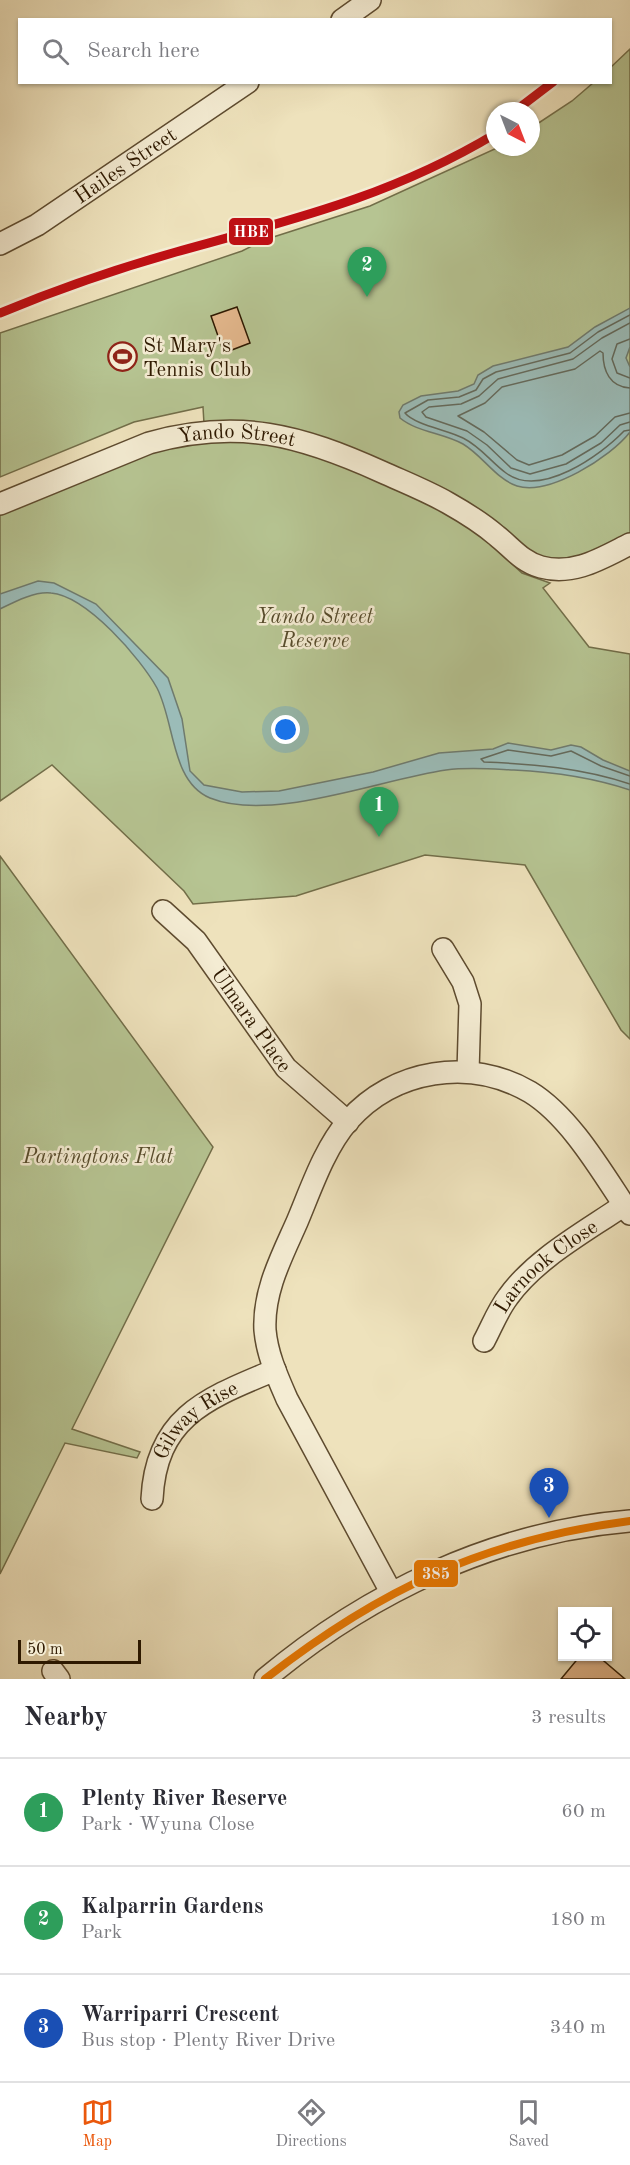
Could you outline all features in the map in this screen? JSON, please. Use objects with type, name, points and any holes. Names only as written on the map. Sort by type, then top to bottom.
[{"type":"street","points":[[345,18],[370,0]]},
{"type":"street","name":"Hailes Street","points":[[0,244],[37,225],[246,84]]},
{"type":"street","name":"Yando Street","points":[[0,504],[150,443],[174,436],[238,431],[280,435],[316,444],[426,492],[496,535],[527,561],[555,570],[567,571],[585,566],[630,544]]},
{"type":"street","name":"Ulmara Place","points":[[163,911],[196,941],[286,1068],[348,1122]]},
{"type":"street","points":[[443,949],[463,982],[470,1004],[468,1072]]},
{"type":"street","points":[[391,1592],[287,1399],[275,1370],[265,1329],[266,1311],[275,1270],[331,1147],[348,1122],[367,1103],[404,1082],[428,1074],[468,1072],[510,1082],[547,1105],[572,1132],[627,1209]]},
{"type":"street","name":"Larnook Close","points":[[484,1341],[508,1297],[521,1281],[627,1209]]},
{"type":"street","name":"Gilway Rise","points":[[152,1499],[153,1480],[158,1462],[179,1423],[191,1411],[219,1393],[275,1370]]},
{"type":"street","points":[[265,1679],[328,1631],[391,1592],[478,1555],[520,1542],[567,1530],[630,1521]]},
{"type":"green space","points":[[630,49],[630,534],[600,554],[543,563],[419,478],[204,424],[203,407],[134,422],[0,477],[0,333],[242,251],[264,240],[370,206],[486,153],[486,156],[540,156],[540,122],[572,101],[592,84],[612,84],[612,66]]},
{"type":"green space","name":"Yando Street Reserve","points":[[232,438],[311,452],[444,510],[475,530],[522,573],[550,583],[543,588],[589,647],[630,654],[630,1039],[621,1030],[525,865],[425,855],[296,896],[193,904],[184,891],[52,765],[0,801],[0,513],[159,449]]},
{"type":"green space","name":"Partingtons Flat","points":[[0,856],[213,1147],[72,1429],[140,1452],[137,1458],[65,1443],[0,1574]]},
{"type":"water","points":[[630,308],[630,347],[626,358],[630,367],[630,432],[594,463],[562,480],[530,488],[509,483],[463,444],[414,426],[400,418],[399,412],[403,405],[421,396],[458,391],[474,384],[478,375],[493,366],[568,347],[595,327]]},
{"type":"water","points":[[38,581],[54,583],[96,604],[168,678],[182,719],[190,771],[204,785],[242,792],[279,791],[373,772],[439,753],[493,749],[508,743],[551,750],[571,745],[581,747],[603,760],[630,771],[630,790],[587,778],[529,771],[472,768],[446,770],[295,802],[264,805],[235,804],[210,798],[197,790],[181,765],[157,688],[139,661],[112,631],[80,605],[51,593],[32,595],[0,609],[0,594]]},
{"type":"building","points":[[237,307],[250,343],[224,353],[211,316]]},
{"type":"building","points":[[576,1661],[604,1661],[625,1679],[561,1679]]},
{"type":"transit line","name":"HBE","points":[[527,102],[550,84]]},
{"type":"transit line","name":"HBE","points":[[0,313],[109,272],[340,204],[418,174],[486,139]]},
{"type":"transit line","name":"385","points":[[265,1679],[350,1619],[436,1573],[528,1541],[630,1521]]},
{"type":"place","name":"Kalparrin Gardens","points":[[367,297]]},
{"type":"place","name":"St Mary's Tennis Club","points":[[122,357]]},
{"type":"place","name":"Plenty River Reserve","points":[[379,837]]},
{"type":"place","name":"Warriparri Crescent","points":[[549,1518]]}]
